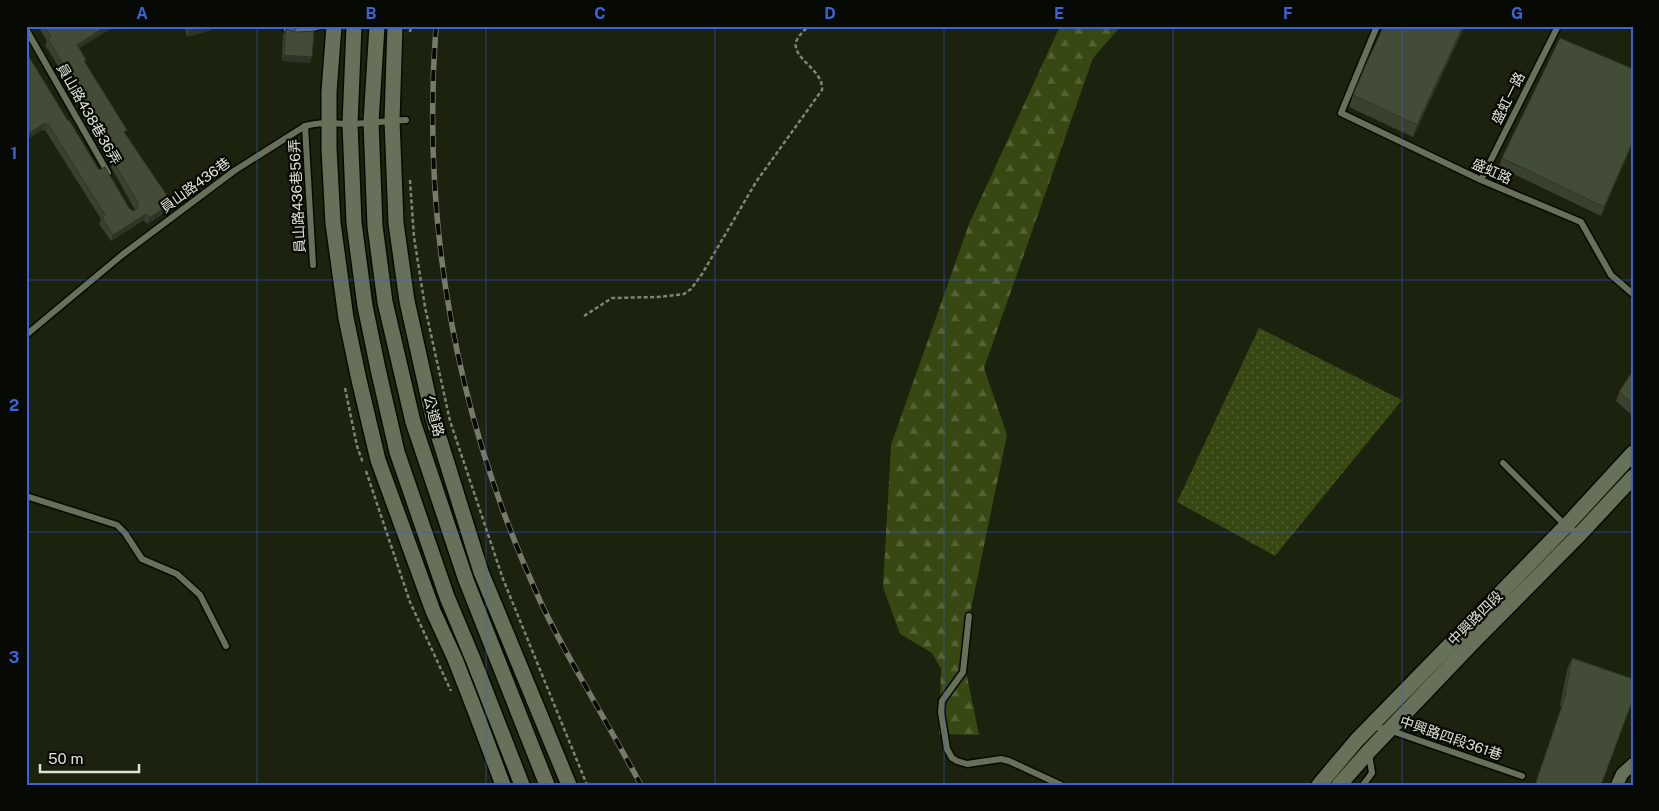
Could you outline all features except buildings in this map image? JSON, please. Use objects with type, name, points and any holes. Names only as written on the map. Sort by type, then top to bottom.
[{"type":"street","points":[[334,26],[329,148],[333,223],[346,318],[378,460],[432,611],[455,659],[503,785]]},
{"type":"street","points":[[354,26],[350,124],[354,223],[364,296],[397,452],[447,597],[522,785]]},
{"type":"street","name":"公道路","points":[[377,26],[371,122],[375,226],[385,302],[413,422],[466,580],[547,785]]},
{"type":"street","name":"公道路","points":[[395,26],[399,120],[396,223],[407,301],[433,418],[481,572],[569,785]]},
{"type":"street","name":"中興路四段","points":[[1319,785],[1357,740],[1566,526],[1633,453]]},
{"type":"street","name":"中興路四段","points":[[1339,785],[1389,730],[1633,477]]},
{"type":"street","points":[[1617,785],[1622,774],[1633,764]]},
{"type":"lane","points":[[285,26],[287,30],[294,33],[320,26]]},
{"type":"lane","name":"盛虹路","points":[[1377,26],[1341,113],[1481,180],[1581,222],[1611,275],[1633,294]]},
{"type":"lane","name":"盛虹一路","points":[[1481,180],[1558,26]]},
{"type":"lane","name":"員山路438巷36弄","points":[[26,29],[112,179]]},
{"type":"lane","name":"員山路436巷","points":[[26,335],[122,255],[234,171],[305,126],[330,122],[350,124],[399,120]]},
{"type":"lane","name":"員山路436巷56弄","points":[[305,126],[313,265]]},
{"type":"lane","points":[[1503,463],[1566,526],[1580,534]]},
{"type":"lane","points":[[26,496],[117,525],[125,533],[142,559],[177,574],[200,595],[226,646]]},
{"type":"lane","points":[[969,616],[963,672],[942,701],[941,712],[947,749],[952,758],[958,761],[968,764],[1001,759],[1061,785]]},
{"type":"lane","name":"中興路四段361巷","points":[[1371,726],[1389,730],[1522,776]]},
{"type":"lane","points":[[1357,740],[1369,751],[1372,773],[1364,785]]},
{"type":"path","points":[[409,38],[411,26]]},
{"type":"path","points":[[584,316],[612,298],[684,294],[702,274],[756,182],[822,90],[818,74],[797,53],[798,39],[808,26]]},
{"type":"path","points":[[410,178],[414,236],[424,298],[450,421],[503,579],[587,785]]},
{"type":"green space","points":[[1060,26],[1121,26],[1093,58],[984,368],[1007,435],[962,652],[979,735],[939,734],[941,669],[932,653],[900,634],[883,587],[891,445],[969,224]]},
{"type":"green space","points":[[1259,328],[1402,400],[1275,556],[1177,502]]},
{"type":"railway","points":[[436,26],[433,100],[434,173],[440,245],[451,317],[465,387],[485,457],[509,526],[537,594],[564,648],[641,785]]}]
